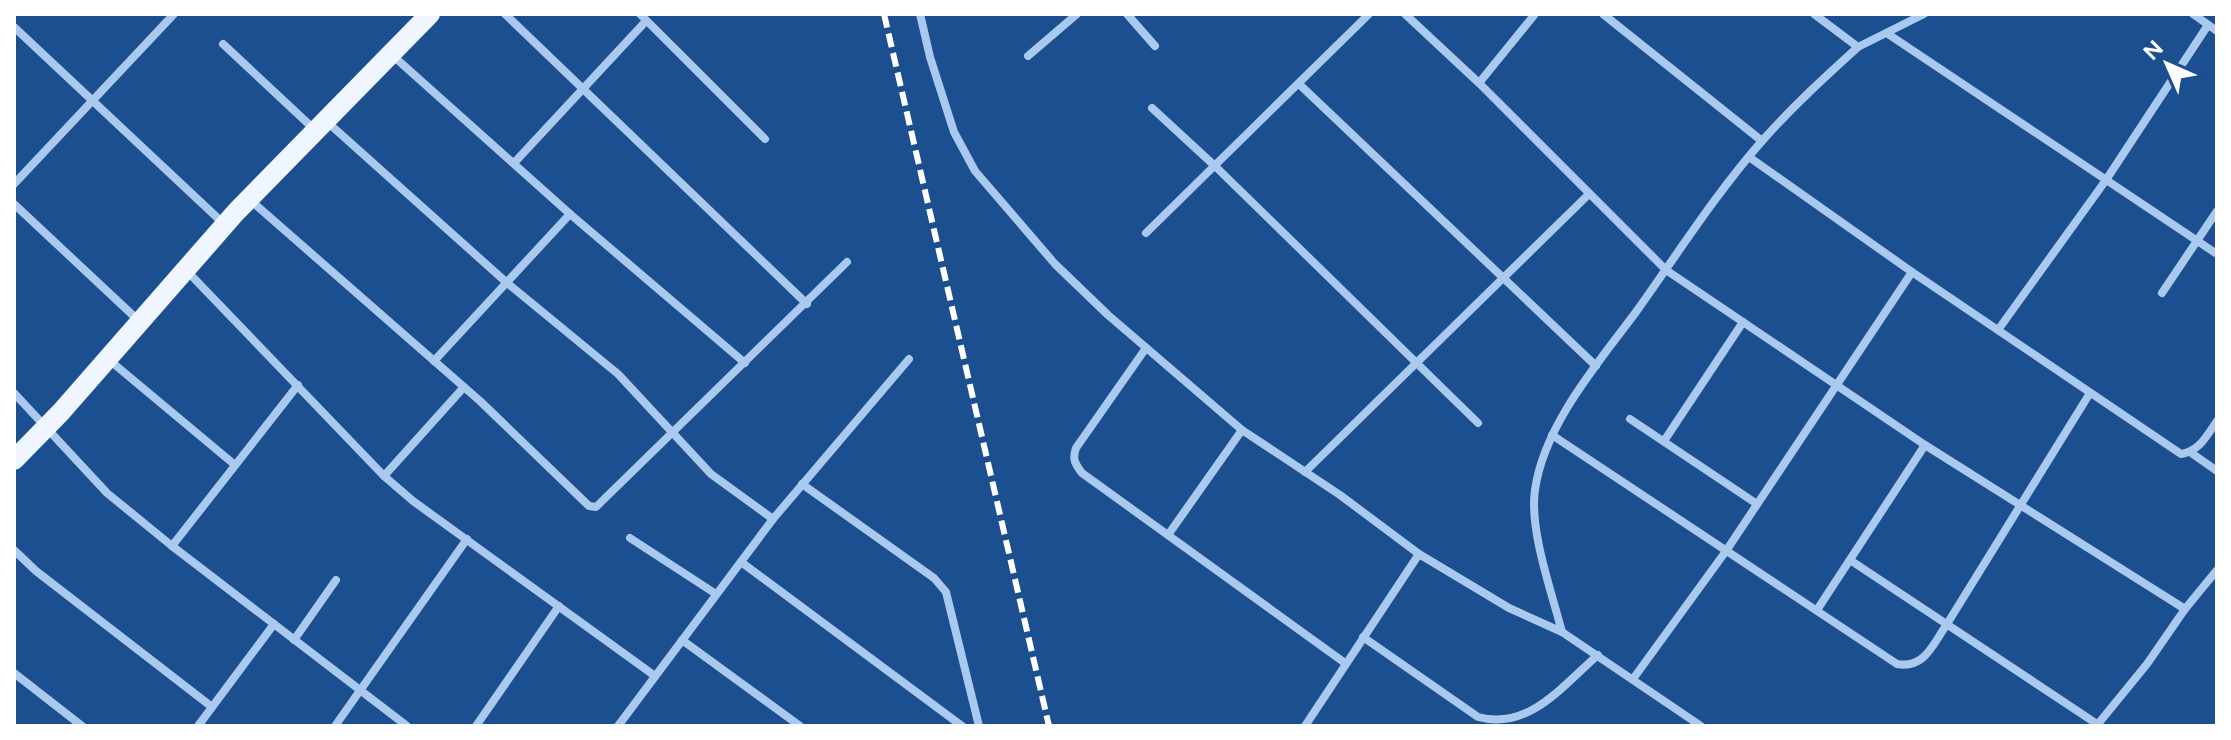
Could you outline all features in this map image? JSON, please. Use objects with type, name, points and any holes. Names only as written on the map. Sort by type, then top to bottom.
[{"type":"main road","points":[[14,460],[46,428],[249,198],[430,14]]},
{"type":"street","points":[[14,184],[174,14]]},
{"type":"street","points":[[505,14],[807,304]]},
{"type":"street","points":[[920,14],[954,132],[975,171],[1055,264],[1146,348],[1242,430],[1419,554],[1509,608],[1562,632],[1700,726]]},
{"type":"street","points":[[1028,56],[1077,14]]},
{"type":"street","points":[[1127,14],[1155,46]]},
{"type":"street","points":[[1146,233],[1369,14]]},
{"type":"street","points":[[1405,14],[1479,83],[1666,270],[1925,445],[2185,609]]},
{"type":"street","points":[[1479,83],[1535,14]]},
{"type":"street","points":[[1603,14],[1762,141]]},
{"type":"street","points":[[1814,14],[1858,47]]},
{"type":"street","points":[[1562,632],[1543,563],[1534,512],[1534,492],[1542,458],[1552,435],[1596,366],[1762,141],[1858,47],[1924,14]]},
{"type":"street","points":[[2193,14],[2217,31]]},
{"type":"street","points":[[514,163],[583,90],[643,17],[765,139]]},
{"type":"street","points":[[1998,330],[2106,180],[2208,25]]},
{"type":"street","points":[[14,27],[225,224]]},
{"type":"street","points":[[1888,34],[2217,254]]},
{"type":"street","points":[[223,44],[618,374],[711,474],[773,519]]},
{"type":"street","points":[[390,54],[570,214],[745,363]]},
{"type":"street","points":[[1299,84],[1596,366]]},
{"type":"street","points":[[1152,108],[1478,423]]},
{"type":"street","points":[[1749,157],[1912,272],[2181,454],[2201,444],[2217,421]]},
{"type":"street","points":[[1305,472],[1589,194]]},
{"type":"street","points":[[249,198],[464,387],[589,506],[596,507],[847,262]]},
{"type":"street","points":[[14,204],[140,322]]},
{"type":"street","points":[[2162,293],[2217,211]]},
{"type":"street","points":[[434,361],[570,214]]},
{"type":"street","points":[[185,270],[384,476],[655,676]]},
{"type":"street","points":[[1633,679],[1726,551],[1912,272]]},
{"type":"street","points":[[1664,441],[1743,322]]},
{"type":"street","points":[[1146,348],[1076,448],[1073,457],[1082,473],[1345,663]]},
{"type":"street","points":[[107,359],[235,465]]},
{"type":"street","points":[[634,726],[620,722],[773,519],[909,359]]},
{"type":"street","points":[[172,546],[298,385]]},
{"type":"street","points":[[384,476],[464,387]]},
{"type":"street","points":[[14,393],[107,493],[407,726]]},
{"type":"street","points":[[1552,435],[1897,664],[1909,666],[1921,661],[1947,624],[2090,393]]},
{"type":"street","points":[[1630,419],[1757,504]]},
{"type":"street","points":[[1168,535],[1242,430]]},
{"type":"street","points":[[1817,610],[1925,445]]},
{"type":"street","points":[[2190,452],[2217,471]]},
{"type":"street","points":[[802,484],[934,578],[946,592],[979,726]]},
{"type":"street","points":[[630,538],[716,594]]},
{"type":"street","points":[[335,726],[467,539]]},
{"type":"street","points":[[14,550],[36,571],[212,707]]},
{"type":"street","points":[[1305,726],[1419,554]]},
{"type":"street","points":[[1850,560],[2099,725],[2217,570]]},
{"type":"street","points":[[741,562],[962,726]]},
{"type":"street","points":[[294,640],[336,580]]},
{"type":"street","points":[[476,726],[559,606]]},
{"type":"street","points":[[198,726],[274,624]]},
{"type":"street","points":[[1363,637],[1478,717],[1492,721],[1521,722],[1598,655]]},
{"type":"street","points":[[682,640],[800,726]]},
{"type":"street","points":[[14,673],[82,726]]},
{"type":"street","points":[[1473,726],[1478,717]]},
{"type":"railway","points":[[884,14],[1049,726]]}]
